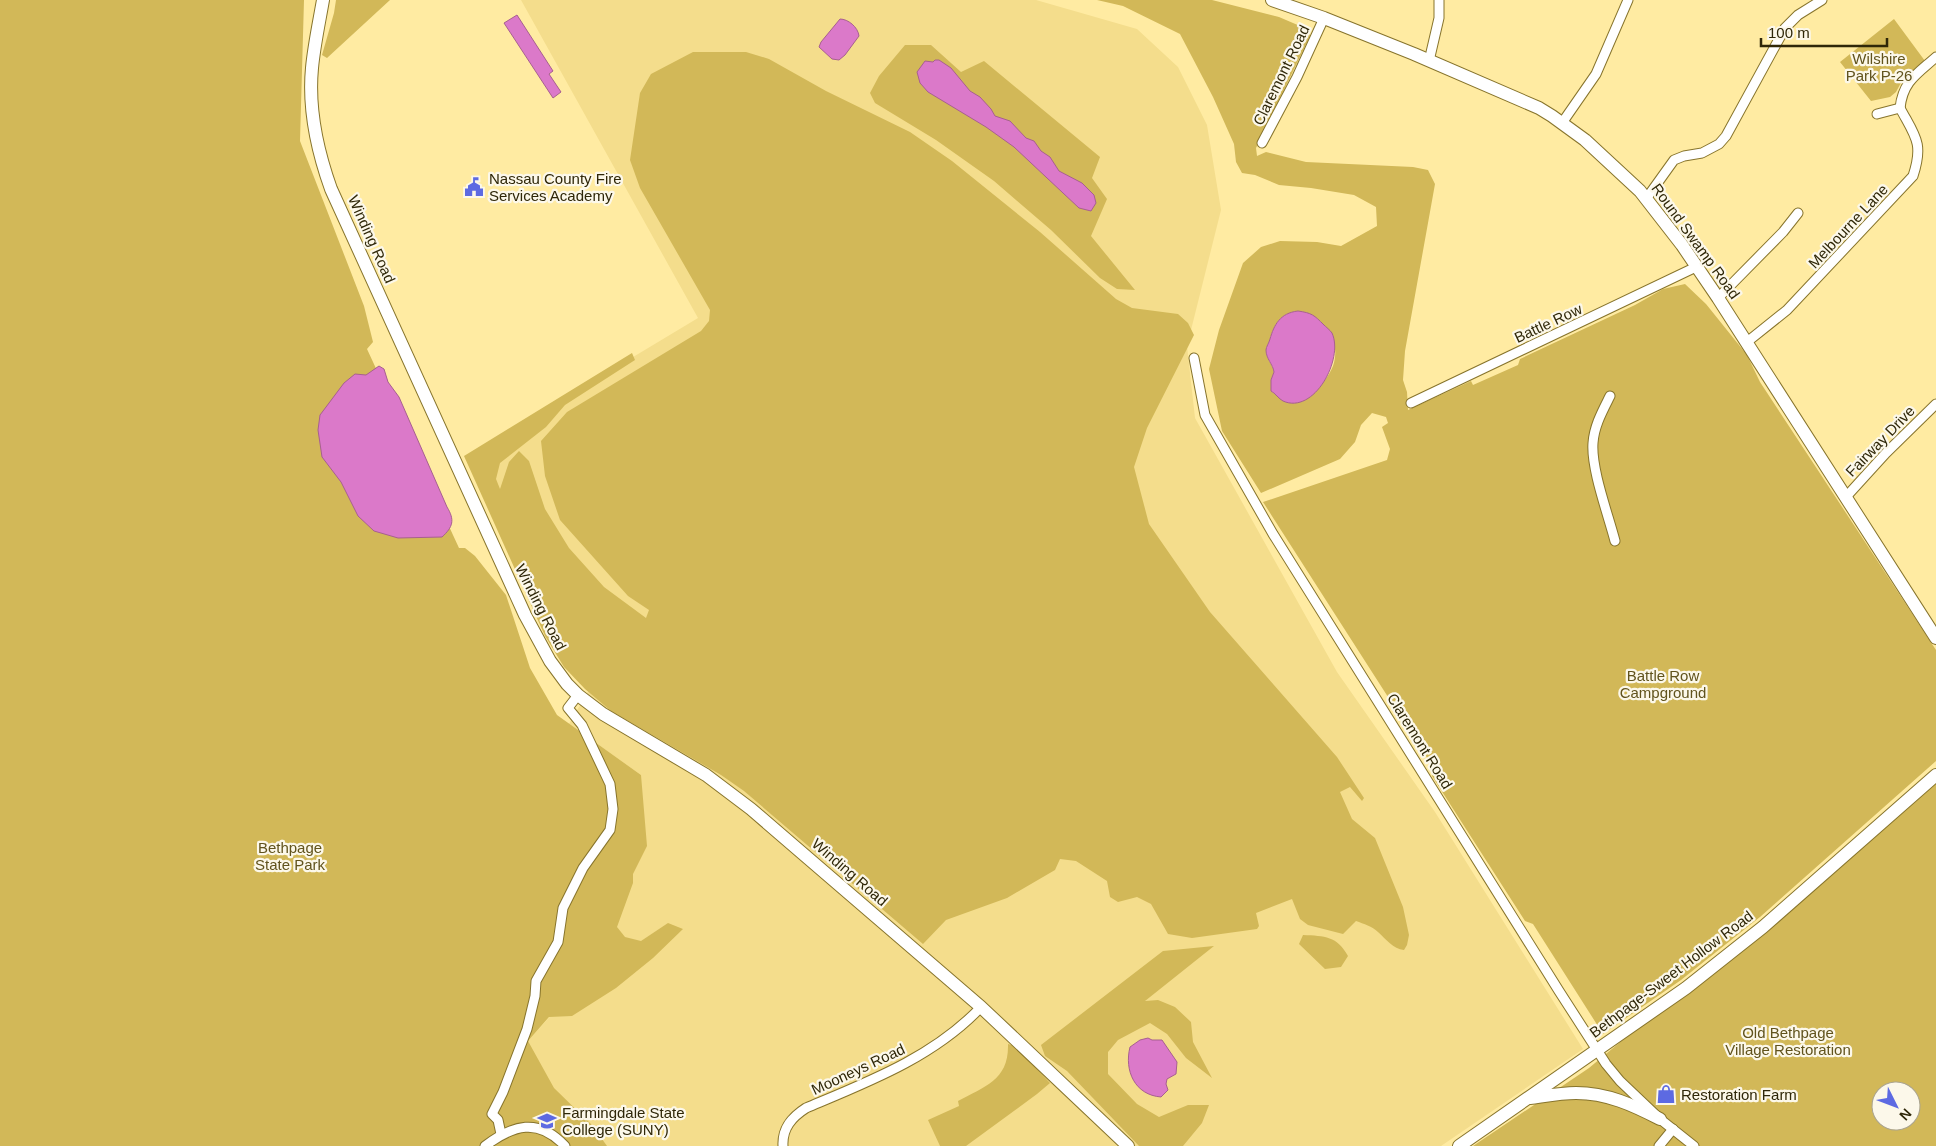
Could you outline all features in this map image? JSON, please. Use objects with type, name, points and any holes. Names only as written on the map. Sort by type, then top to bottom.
[{"type":"main road","name":"Winding Road","points":[[322,0],[312,70],[312,91],[314,129],[323,167],[335,198],[525,615],[550,662],[578,695],[603,714],[724,787],[980,1007],[1128,1146]]},
{"type":"main road","name":"Round Swamp Road","points":[[1272,0],[1324,18],[1539,108],[1562,123],[1609,162],[1646,199],[1718,298],[1936,638]]},
{"type":"main road","name":"Bethpage-Sweet Hollow Road","points":[[1459,1146],[1686,988],[1763,927],[1936,775]]},
{"type":"main road","points":[[1528,1099],[1575,1093],[1598,1094],[1631,1104],[1660,1118]]},
{"type":"street","points":[[1429,61],[1439,18],[1439,0]]},
{"type":"street","points":[[1562,123],[1596,74],[1628,0]]},
{"type":"street","points":[[1646,199],[1674,160],[1702,153],[1719,144],[1726,136],[1786,28],[1798,14],[1822,0]]},
{"type":"street","name":"Claremont Road","points":[[1262,143],[1297,77],[1324,18]]},
{"type":"street","points":[[1877,114],[1900,108],[1901,95],[1907,82],[1936,58]]},
{"type":"street","name":"Melbourne Lane","points":[[1746,342],[1787,310],[1913,176],[1918,160],[1917,140],[1900,108]]},
{"type":"street","points":[[1718,298],[1783,232],[1798,213]]},
{"type":"street","name":"Battle Row","points":[[1411,403],[1696,267]]},
{"type":"street","name":"Claremont Road","points":[[1194,358],[1205,415],[1273,534],[1606,1064],[1620,1081],[1660,1118]]},
{"type":"street","points":[[1610,396],[1599,419],[1593,441],[1593,459],[1615,541]]},
{"type":"street","name":"Fairway Drive","points":[[1845,498],[1886,453],[1936,404]]},
{"type":"street","points":[[501,1134],[498,1120],[492,1114],[503,1092],[527,1029],[536,996],[536,981],[558,942],[563,908],[570,892],[583,868],[610,830],[613,808],[610,784],[582,725],[568,708],[578,695]]},
{"type":"street","name":"Mooneys Road","points":[[783,1146],[785,1131],[796,1114],[806,1108],[877,1079],[917,1057],[971,1017],[980,1007]]},
{"type":"street","points":[[1660,1118],[1694,1146]]},
{"type":"street","points":[[485,1146],[501,1134],[514,1128],[526,1127],[540,1129],[553,1136],[565,1146]]},
{"type":"street","points":[[1660,1146],[1672,1129]]},
{"type":"shaded area","points":[[521,0],[1036,0],[1137,29],[1178,67],[1207,125],[1221,210],[1187,346],[1195,418],[1337,672],[1435,812],[1583,1049],[1441,1146],[479,1146],[528,1041],[599,962],[641,775],[569,724],[592,685],[465,458],[698,318]]},
{"type":"shaded area","points":[[517,15],[553,71],[549,74],[561,92],[553,98],[504,23]]},
{"type":"shaded area","points":[[840,19],[852,24],[859,36],[839,60],[832,59],[819,47]]},
{"type":"shaded area","points":[[939,60],[951,68],[970,91],[980,97],[991,109],[995,116],[1010,121],[1026,138],[1034,141],[1041,151],[1050,157],[1059,171],[1082,183],[1094,195],[1096,203],[1091,211],[1079,208],[1014,147],[986,127],[928,92],[920,83],[917,72],[925,61],[933,62]]},
{"type":"shaded area","points":[[1298,311],[1310,314],[1318,319],[1332,333],[1335,344],[1334,357],[1324,382],[1305,400],[1294,403],[1283,401],[1271,391],[1271,380],[1274,372],[1266,350],[1274,329],[1282,317]]},
{"type":"shaded area","points":[[379,366],[384,369],[388,382],[399,397],[451,516],[451,527],[442,537],[398,538],[374,531],[358,516],[341,482],[322,457],[318,430],[320,415],[344,383],[355,374],[366,375]]},
{"type":"shaded area","points":[[1148,1038],[1162,1040],[1177,1062],[1176,1074],[1167,1079],[1168,1090],[1161,1097],[1144,1092],[1138,1087],[1130,1073],[1130,1047],[1140,1040]]},
{"type":"green space","name":"Bethpage State Park","points":[[0,0],[304,0],[300,141],[364,306],[373,342],[367,349],[459,548],[465,548],[475,556],[506,595],[530,668],[557,715],[641,775],[647,846],[633,874],[633,883],[617,927],[625,937],[641,941],[668,923],[683,929],[653,958],[616,988],[572,1016],[549,1017],[528,1041],[554,1088],[592,1125],[607,1146],[0,1146]]},
{"type":"green space","points":[[336,0],[390,0],[327,58],[322,55]]},
{"type":"green space","name":"Battle Row Campground","points":[[1097,0],[1212,0],[1279,17],[1307,29],[1310,36],[1256,148],[1257,156],[1266,152],[1306,162],[1413,167],[1428,170],[1435,184],[1405,351],[1403,380],[1407,392],[1408,410],[1471,381],[1473,385],[1518,365],[1520,359],[1635,305],[1663,289],[1685,284],[1706,304],[1747,355],[1760,382],[1936,650],[1936,761],[1760,917],[1681,980],[1603,1034],[1533,924],[1525,921],[1432,776],[1431,764],[1263,502],[1387,460],[1390,449],[1382,427],[1388,423],[1386,417],[1372,413],[1361,425],[1355,442],[1340,459],[1261,493],[1222,431],[1209,369],[1219,330],[1243,263],[1261,247],[1280,241],[1317,242],[1341,246],[1377,226],[1376,207],[1354,195],[1279,185],[1255,175],[1242,173],[1236,162],[1234,144],[1213,97],[1180,34],[1123,6]],"holes":[[[1298,311],[1307,313],[1322,323],[1332,338],[1335,347],[1333,366],[1324,381],[1312,395],[1282,400],[1271,391],[1271,380],[1274,372],[1267,356],[1266,348],[1274,329],[1282,317]]]},
{"type":"green space","name":"Wilshire Park P-26","points":[[1894,19],[1925,61],[1903,79],[1896,92],[1890,97],[1871,101],[1840,62]]},
{"type":"green space","points":[[905,45],[931,45],[961,72],[984,61],[1100,157],[1092,178],[1107,199],[1091,236],[1135,290],[1117,289],[1100,278],[1051,230],[994,181],[936,140],[875,103],[870,93],[879,76]]},
{"type":"green space","points":[[693,52],[746,52],[769,59],[826,91],[910,132],[952,161],[1040,232],[1116,299],[1132,308],[1178,314],[1188,323],[1194,335],[1147,428],[1134,467],[1149,524],[1210,612],[1337,757],[1364,798],[1362,801],[1350,787],[1340,792],[1352,819],[1375,838],[1403,907],[1409,935],[1404,950],[1393,946],[1373,928],[1356,921],[1343,934],[1308,925],[1300,919],[1292,899],[1256,913],[1259,926],[1257,929],[1192,938],[1168,934],[1151,904],[1137,897],[1118,902],[1110,897],[1107,881],[1076,861],[1060,859],[1055,870],[1007,898],[946,920],[923,944],[744,791],[721,775],[611,711],[585,689],[564,667],[545,636],[464,456],[632,353],[635,360],[565,405],[546,427],[500,463],[496,479],[500,489],[509,462],[519,451],[529,461],[545,509],[569,548],[604,587],[646,618],[649,610],[628,596],[560,520],[545,476],[541,441],[567,412],[701,331],[709,321],[710,310],[640,188],[630,160],[640,93],[651,74]]},
{"type":"green space","name":"Old Bethpage Village Restoration","points":[[1936,780],[1936,1146],[1473,1146],[1589,1068]]},
{"type":"green space","points":[[1303,935],[1330,938],[1339,944],[1348,956],[1341,967],[1325,969],[1299,944]]},
{"type":"green space","points":[[1214,946],[1145,1001],[1158,1000],[1175,1007],[1191,1022],[1193,1042],[1212,1078],[1186,1058],[1167,1034],[1150,1023],[1118,1040],[1108,1052],[1108,1074],[1137,1104],[1159,1117],[1188,1105],[1209,1105],[1202,1123],[1183,1146],[1139,1146],[1067,1071],[1045,1056],[1041,1045],[1163,951]]},
{"type":"green space","points":[[1008,1044],[1015,1046],[1050,1083],[966,1146],[940,1146],[928,1120],[959,1106],[958,1101],[994,1080],[1004,1066]]},
{"type":"place","name":"Nassau County Fire Services Academy","points":[[474,187]]},
{"type":"place","name":"Restoration Farm","points":[[1666,1094]]},
{"type":"place","name":"Farmingdale State College (SUNY)","points":[[547,1121]]}]
